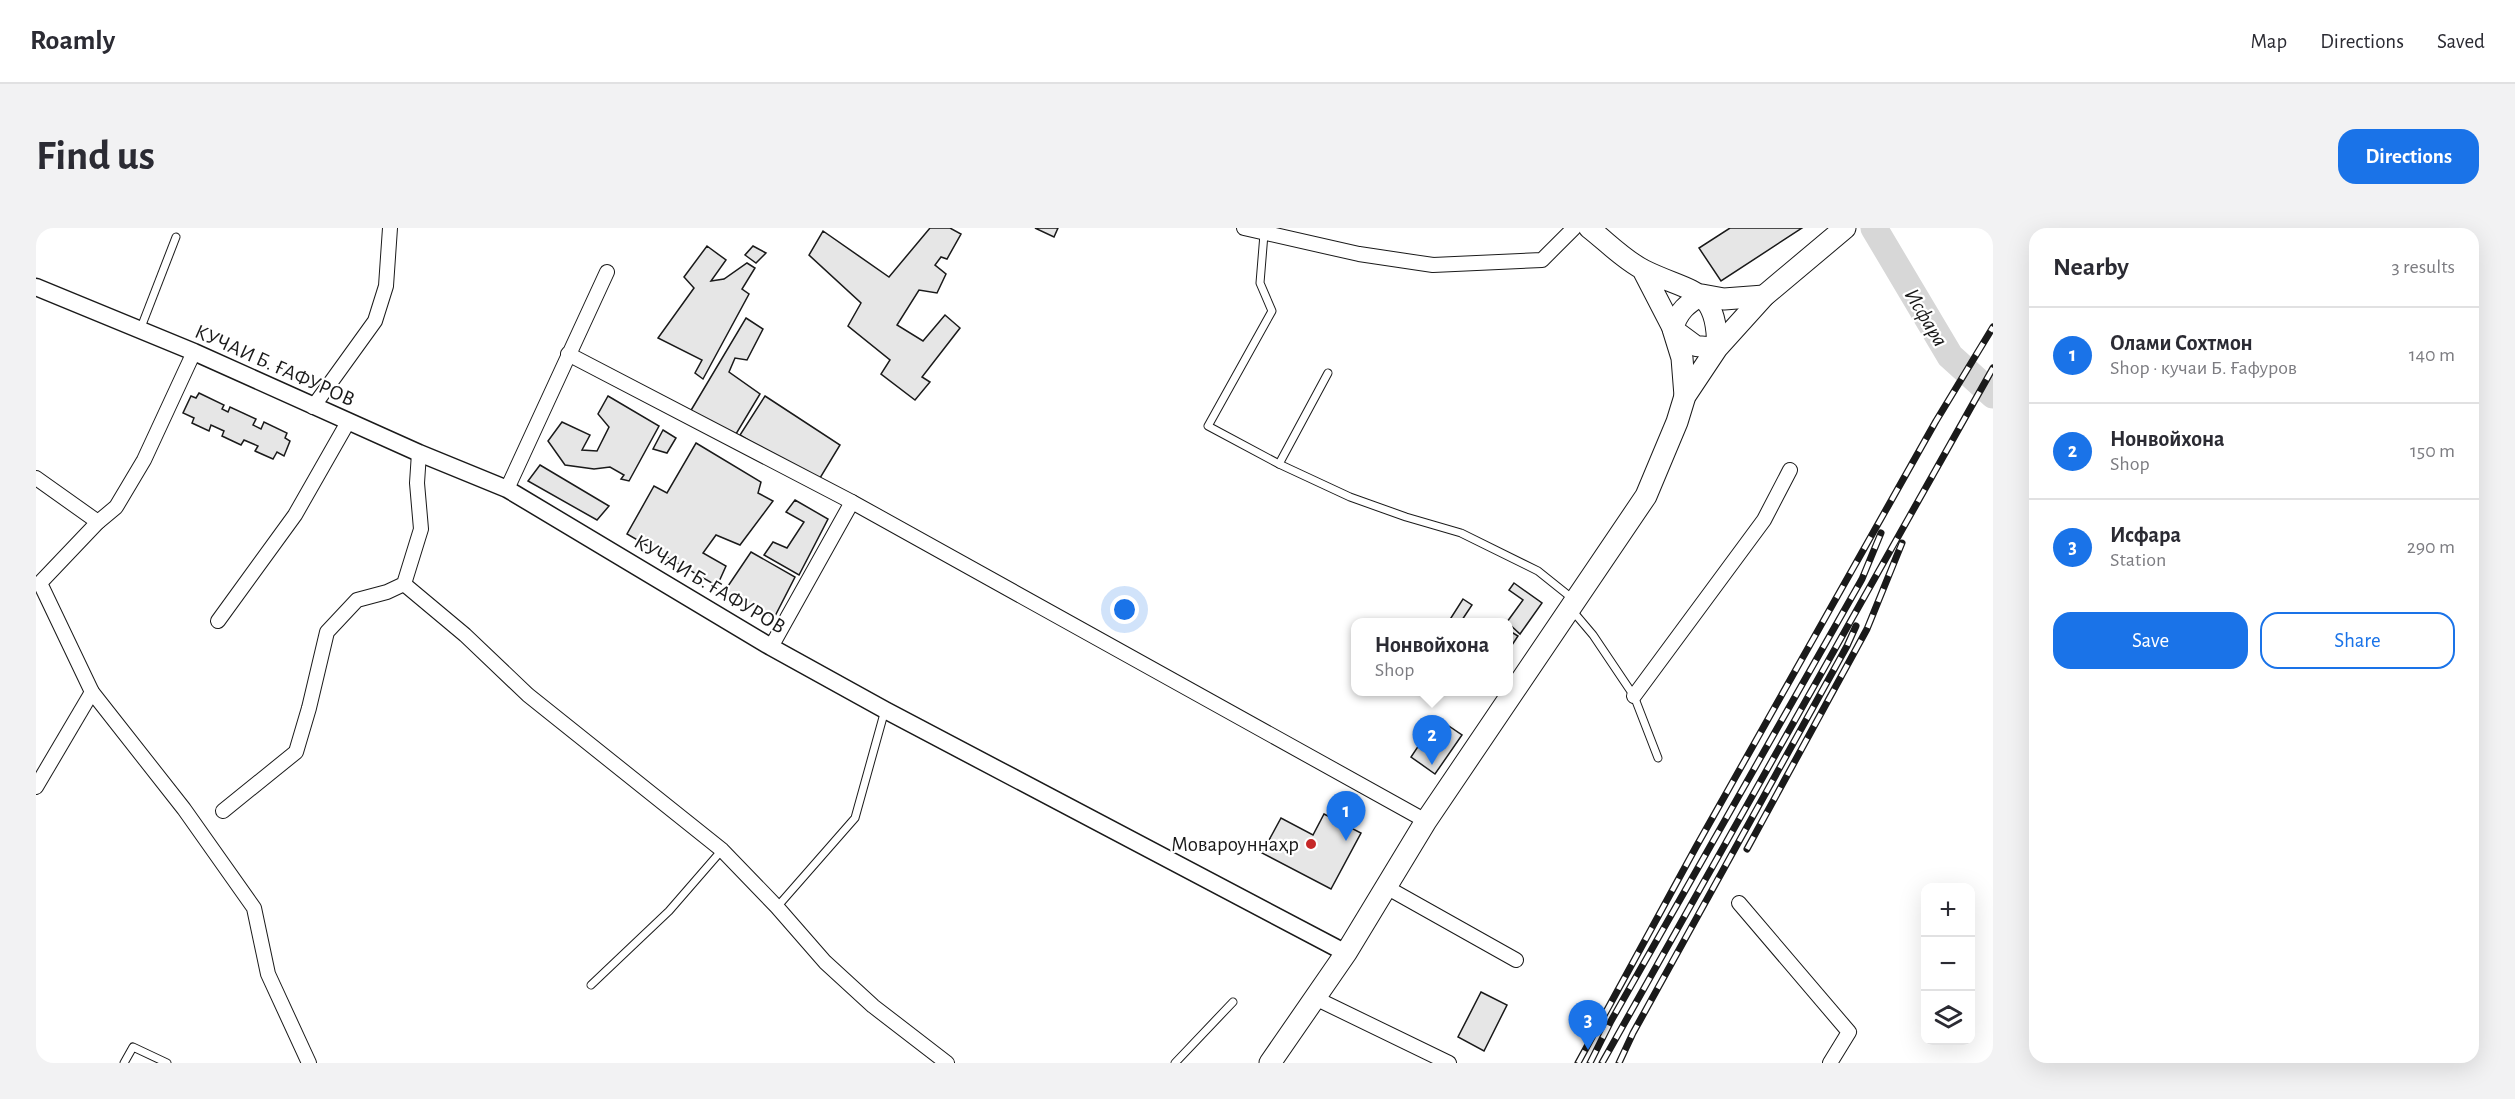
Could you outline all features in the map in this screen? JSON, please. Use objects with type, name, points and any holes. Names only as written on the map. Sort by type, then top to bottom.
[{"type":"main road","points":[[1589,228],[1642,269],[1702,294],[1724,299],[1764,296]]},
{"type":"main road","points":[[1513,692],[1646,496],[1677,422],[1685,396],[1718,348],[1764,296],[1845,228]]},
{"type":"main road","points":[[1642,269],[1673,329],[1682,358],[1685,396]]},
{"type":"main road","points":[[1673,329],[1676,318],[1683,308],[1702,294]]},
{"type":"main road","points":[[1702,294],[1718,327],[1718,348]]},
{"type":"main road","points":[[1673,329],[1696,346],[1718,348]]},
{"type":"main road","points":[[1270,1063],[1346,953],[1426,821],[1510,696]]},
{"type":"street","points":[[313,407],[375,321],[386,286],[390,228]]},
{"type":"street","points":[[1245,228],[1359,254],[1433,265],[1542,260],[1574,228]]},
{"type":"street","points":[[507,489],[607,272]]},
{"type":"street","name":"КУЧАИ Б. ҒАФУРОВ","points":[[36,287],[194,352],[313,407],[507,489],[771,647],[885,710],[1346,953]]},
{"type":"street","points":[[194,352],[144,460],[116,507],[98,522],[39,583],[92,692],[184,809],[254,908],[268,975],[309,1063]]},
{"type":"street","points":[[568,354],[852,502],[1426,821]]},
{"type":"street","points":[[218,621],[295,515],[348,422]]},
{"type":"street","points":[[223,812],[296,752],[327,632],[357,600],[387,592],[404,584],[421,529],[417,483],[419,453]]},
{"type":"street","points":[[1634,696],[1764,520],[1790,470]]},
{"type":"street","points":[[36,478],[98,522]]},
{"type":"street","points":[[771,647],[852,502]]},
{"type":"street","points":[[404,584],[465,635],[528,694],[722,850],[777,907],[825,962],[873,1006],[947,1063]]},
{"type":"street","points":[[36,787],[92,692]]},
{"type":"street","points":[[1386,888],[1516,960]]},
{"type":"street","points":[[1739,903],[1850,1032],[1830,1063]]},
{"type":"street","points":[[1315,998],[1449,1063]]},
{"type":"lane","points":[[1264,234],[1260,283],[1272,311],[1208,426],[1279,464],[1350,497],[1461,533],[1538,571],[1572,604],[1634,696],[1658,758]]},
{"type":"lane","points":[[140,330],[176,237]]},
{"type":"lane","points":[[1279,464],[1328,373]]},
{"type":"lane","points":[[777,907],[855,818],[885,710]]},
{"type":"lane","points":[[591,985],[669,911],[722,850]]},
{"type":"lane","points":[[1175,1063],[1233,1002]]},
{"type":"lane","points":[[124,1063],[133,1047],[167,1063]]},
{"type":"building","points":[[930,228],[950,228],[961,234],[947,259],[941,257],[935,265],[946,274],[937,293],[919,290],[897,325],[923,341],[945,315],[960,328],[922,377],[930,382],[915,400],[881,374],[890,360],[848,326],[861,303],[809,255],[823,231],[889,277]]},
{"type":"building","points":[[1035,228],[1058,228],[1054,237]]},
{"type":"building","points":[[1730,228],[1802,228],[1721,281],[1699,248]]},
{"type":"building","points":[[707,246],[726,260],[711,281],[724,279],[747,263],[755,268],[742,289],[749,294],[703,379],[695,373],[702,360],[658,338],[694,288],[684,277]]},
{"type":"building","points":[[753,246],[766,253],[756,263],[745,255]]},
{"type":"building","points":[[746,318],[763,329],[747,360],[735,358],[729,372],[760,394],[736,434],[690,412]]},
{"type":"building","points":[[199,393],[224,405],[222,409],[228,412],[230,407],[256,419],[253,425],[261,429],[264,422],[287,433],[285,438],[290,441],[284,456],[277,452],[273,459],[255,451],[258,446],[244,440],[241,445],[222,436],[224,431],[211,425],[209,431],[192,423],[194,418],[183,413],[191,396],[196,398]]},
{"type":"building","points":[[608,396],[659,426],[629,481],[621,479],[624,475],[610,467],[594,469],[565,465],[548,441],[562,422],[590,435],[582,450],[597,451],[609,427],[598,414]]},
{"type":"building","points":[[765,396],[840,445],[817,483],[740,435]]},
{"type":"building","points":[[663,430],[676,438],[667,453],[653,449]]},
{"type":"building","points":[[696,443],[761,482],[758,493],[773,501],[740,545],[716,535],[703,553],[726,566],[717,586],[627,534],[654,486],[667,493]]},
{"type":"building","points":[[540,465],[609,506],[597,520],[528,481]]},
{"type":"building","points":[[795,500],[828,519],[799,575],[764,555],[773,542],[787,548],[804,522],[786,512]]},
{"type":"building","points":[[751,552],[795,577],[774,618],[724,592]]},
{"type":"building","points":[[1514,583],[1542,603],[1520,634],[1513,628],[1513,618],[1510,618],[1523,600],[1509,590]]},
{"type":"building","points":[[1463,599],[1472,605],[1463,618],[1451,618]]},
{"type":"building","points":[[1513,633],[1518,636],[1513,644]]},
{"type":"building","points":[[1437,718],[1462,735],[1435,774],[1411,757]]},
{"type":"building","name":"Мовароуннаҳр","points":[[1324,814],[1361,833],[1331,889],[1262,853],[1281,818],[1313,835]]},
{"type":"building","points":[[1481,992],[1507,1005],[1484,1051],[1458,1037]]},
{"type":"waterway","name":"Исфара","points":[[1874,228],[1950,356],[1993,395]]},
{"type":"railway","points":[[1578,1063],[1696,847],[1936,421],[1993,327]]},
{"type":"railway","points":[[1602,1063],[1993,368]]},
{"type":"railway","points":[[1590,1063],[1611,1021],[1862,579],[1881,533]]},
{"type":"railway","points":[[1747,849],[1867,629],[1902,543]]},
{"type":"railway","points":[[1619,1063],[1633,1033],[1856,626]]},
{"type":"place","name":"Нонвойхона","points":[[1432,765]]},
{"type":"place","name":"Олами Сохтмон","points":[[1346,841]]},
{"type":"place","name":"Мовароуннаҳр","points":[[1311,844]]},
{"type":"place","name":"Исфара","points":[[1588,1050]]}]
